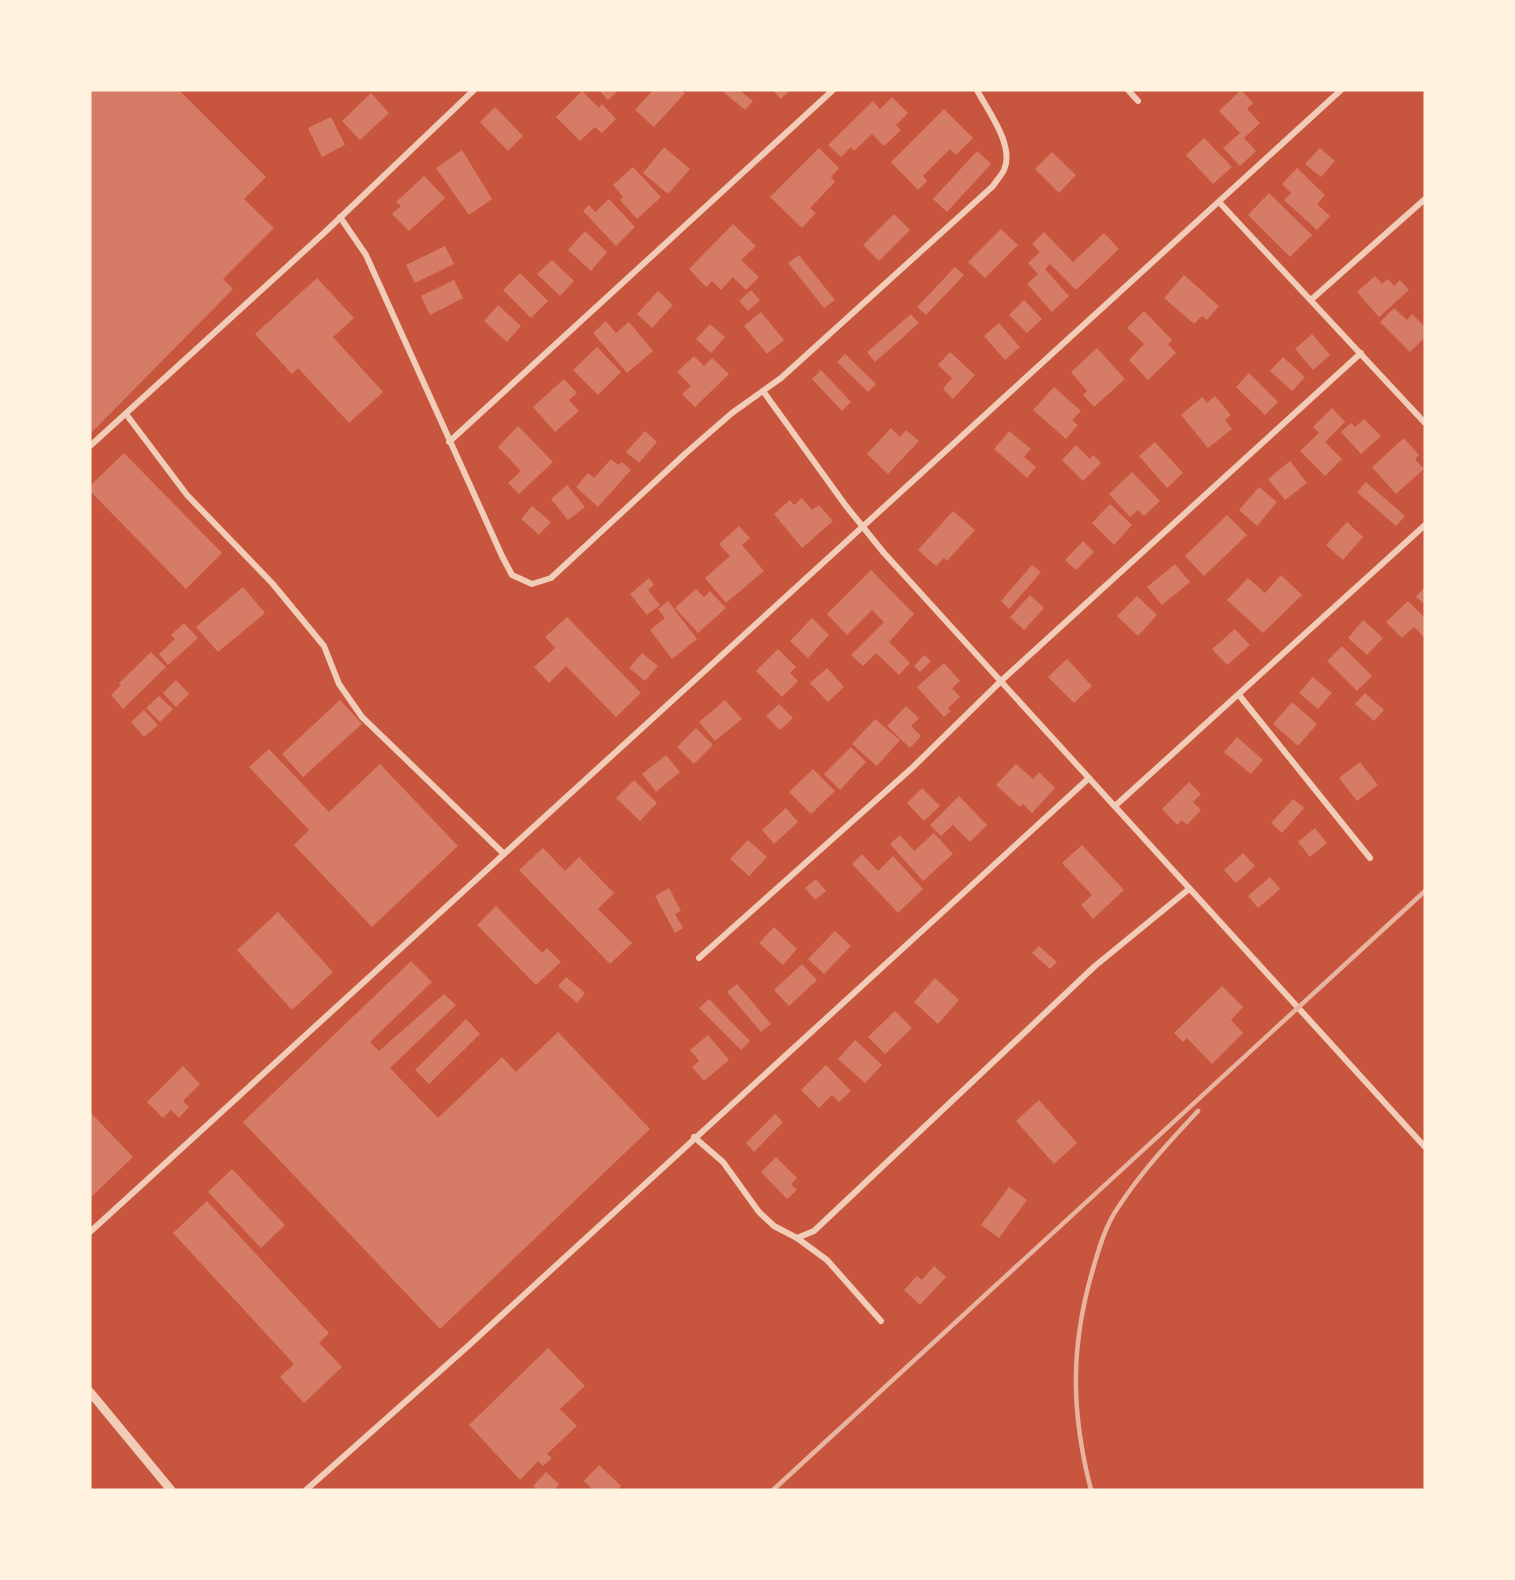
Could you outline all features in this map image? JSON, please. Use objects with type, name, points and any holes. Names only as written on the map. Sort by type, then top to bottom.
[{"type":"street","points":[[90,446],[340,217],[474,90]]},
{"type":"street","points":[[449,442],[833,90]]},
{"type":"street","points":[[340,217],[366,255],[449,442],[512,574],[532,584],[552,578],[686,453],[732,413],[781,378],[993,186],[1005,169],[1005,148],[998,129],[977,90]]},
{"type":"street","points":[[1128,90],[1138,101]]},
{"type":"street","points":[[90,1232],[1341,90]]},
{"type":"street","points":[[1312,299],[1425,199]]},
{"type":"street","points":[[1219,202],[1312,299],[1425,423]]},
{"type":"street","points":[[699,958],[912,768],[1001,681],[1361,353]]},
{"type":"street","points":[[763,391],[862,526],[1189,890],[1425,1147]]},
{"type":"street","points":[[126,414],[187,495],[272,584],[324,646],[339,684],[362,717],[504,854]]},
{"type":"street","points":[[1115,806],[1425,525]]},
{"type":"street","points":[[1239,695],[1370,858]]},
{"type":"street","points":[[306,1490],[467,1347],[1089,778]]},
{"type":"street","points":[[797,1238],[814,1231],[1095,966],[1189,890]]},
{"type":"street","points":[[694,1137],[723,1162],[759,1212],[774,1226],[797,1238],[827,1260],[881,1321]]},
{"type":"street","points":[[90,1392],[171,1490]]},
{"type":"building","points":[[90,90],[179,90],[266,177],[244,199],[274,228],[223,279],[233,289],[90,434]]},
{"type":"building","points":[[599,90],[619,90],[608,100]]},
{"type":"building","points":[[653,90],[681,90],[685,93],[654,127],[635,110]]},
{"type":"building","points":[[721,90],[739,90],[753,101],[745,110]]},
{"type":"building","points":[[772,90],[790,90],[781,99]]},
{"type":"building","points":[[1241,90],[1253,103],[1247,109],[1260,123],[1244,138],[1256,151],[1240,166],[1223,148],[1240,133],[1219,111]]},
{"type":"building","points":[[582,91],[599,108],[602,104],[616,119],[602,133],[595,127],[580,141],[556,117]]},
{"type":"building","points":[[371,93],[389,113],[360,140],[342,121]]},
{"type":"building","points":[[892,97],[908,113],[896,125],[901,130],[884,146],[872,134],[854,151],[851,147],[841,157],[828,145],[873,101],[880,109]]},
{"type":"building","points":[[495,107],[523,136],[508,151],[480,122]]},
{"type":"building","points":[[944,109],[973,138],[956,155],[950,149],[923,176],[927,181],[918,190],[891,162]]},
{"type":"building","points":[[331,117],[345,145],[322,157],[308,128]]},
{"type":"building","points":[[1204,138],[1232,167],[1213,184],[1186,155]]},
{"type":"building","points":[[664,147],[690,169],[668,194],[643,173]]},
{"type":"building","points":[[819,148],[839,168],[831,177],[835,182],[810,208],[816,213],[802,228],[770,197]]},
{"type":"building","points":[[1320,148],[1335,161],[1321,177],[1305,164]]},
{"type":"building","points":[[462,150],[492,199],[469,215],[436,168]]},
{"type":"building","points":[[977,151],[991,164],[947,212],[933,199]]},
{"type":"building","points":[[1052,152],[1076,175],[1059,193],[1035,169]]},
{"type":"building","points":[[633,167],[661,197],[637,219],[620,200],[623,197],[613,185]]},
{"type":"building","points":[[1297,168],[1325,195],[1317,204],[1330,216],[1317,230],[1284,200],[1291,193],[1282,184]]},
{"type":"building","points":[[424,176],[445,198],[409,231],[392,214],[401,206],[396,202]]},
{"type":"building","points":[[1269,193],[1312,235],[1290,257],[1248,215]]},
{"type":"building","points":[[609,199],[635,227],[616,246],[583,211],[589,205],[595,212]]},
{"type":"building","points":[[894,214],[910,230],[879,261],[863,245]]},
{"type":"building","points":[[733,224],[756,246],[741,260],[759,277],[746,290],[733,277],[721,290],[712,281],[706,287],[689,269]]},
{"type":"building","points":[[1001,229],[1018,245],[985,278],[968,262]]},
{"type":"building","points":[[585,231],[607,252],[591,271],[568,250]]},
{"type":"building","points":[[1044,232],[1073,262],[1104,233],[1119,249],[1076,290],[1050,264],[1045,269],[1069,296],[1052,312],[1027,284],[1038,274],[1028,263],[1040,252],[1032,244]]},
{"type":"building","points":[[445,246],[454,264],[415,283],[406,265]]},
{"type":"building","points":[[799,255],[835,300],[824,308],[788,263]]},
{"type":"building","points":[[552,260],[574,281],[560,296],[537,274]]},
{"type":"building","points":[[955,267],[964,275],[926,315],[917,307]]},
{"type":"building","points":[[520,273],[548,301],[531,318],[503,290]]},
{"type":"building","points":[[1184,275],[1219,306],[1207,320],[1202,316],[1194,324],[1164,298]]},
{"type":"building","points":[[1375,276],[1382,284],[1388,279],[1394,286],[1400,280],[1409,290],[1379,317],[1357,292]]},
{"type":"building","points":[[317,278],[354,318],[333,337],[383,392],[349,423],[298,368],[292,374],[255,334]]},
{"type":"building","points":[[454,280],[463,298],[430,315],[421,296]]},
{"type":"building","points":[[751,290],[760,300],[748,311],[739,301]]},
{"type":"building","points":[[658,291],[673,305],[652,328],[637,314]]},
{"type":"building","points":[[1024,300],[1042,319],[1027,333],[1009,315]]},
{"type":"building","points":[[498,305],[521,326],[507,342],[484,321]]},
{"type":"building","points":[[1394,308],[1407,320],[1412,314],[1425,327],[1425,337],[1410,352],[1380,322]]},
{"type":"building","points":[[1144,311],[1172,340],[1168,344],[1176,353],[1148,380],[1129,360],[1144,344],[1127,328]]},
{"type":"building","points":[[761,312],[784,340],[767,354],[744,326]]},
{"type":"building","points":[[911,314],[919,323],[875,362],[867,352]]},
{"type":"building","points":[[606,321],[616,333],[629,322],[653,351],[627,373],[593,333]]},
{"type":"building","points":[[999,323],[1020,347],[1005,360],[984,336]]},
{"type":"building","points":[[710,324],[725,337],[711,353],[696,339]]},
{"type":"building","points":[[1312,334],[1330,355],[1313,370],[1295,349]]},
{"type":"building","points":[[597,347],[621,372],[598,395],[573,370]]},
{"type":"building","points":[[1097,348],[1125,379],[1094,407],[1083,395],[1087,391],[1071,372]]},
{"type":"building","points":[[950,352],[975,375],[953,399],[943,389],[952,378],[938,365]]},
{"type":"building","points":[[845,354],[876,384],[868,392],[837,362]]},
{"type":"building","points":[[694,356],[704,366],[712,358],[729,374],[695,407],[682,394],[691,386],[677,372]]},
{"type":"building","points":[[1283,357],[1305,377],[1292,391],[1270,371]]},
{"type":"building","points":[[821,370],[851,402],[842,411],[812,379]]},
{"type":"building","points":[[1249,373],[1278,402],[1265,415],[1236,387]]},
{"type":"building","points":[[564,379],[577,393],[569,400],[579,411],[555,432],[533,407]]},
{"type":"building","points":[[1054,387],[1081,411],[1072,420],[1078,425],[1066,439],[1033,410]]},
{"type":"building","points":[[1215,396],[1231,415],[1225,420],[1232,429],[1208,448],[1181,415],[1202,397],[1207,403]]},
{"type":"building","points":[[1332,408],[1345,422],[1325,442],[1342,459],[1325,476],[1300,451],[1319,433],[1313,427]]},
{"type":"building","points":[[1364,419],[1381,436],[1361,454],[1341,432],[1351,423],[1355,427]]},
{"type":"building","points":[[518,426],[553,462],[519,494],[508,483],[521,471],[498,447]]},
{"type":"building","points":[[891,428],[900,437],[906,430],[919,441],[888,474],[867,454]]},
{"type":"building","points":[[645,431],[657,442],[639,463],[626,452]]},
{"type":"building","points":[[1009,431],[1031,449],[1024,457],[1036,467],[1027,478],[994,449]]},
{"type":"building","points":[[1404,438],[1419,455],[1415,459],[1424,469],[1396,494],[1372,467]]},
{"type":"building","points":[[1155,442],[1183,473],[1167,488],[1139,456]]},
{"type":"building","points":[[1076,445],[1090,459],[1093,455],[1101,463],[1083,481],[1062,460]]},
{"type":"building","points":[[124,453],[222,553],[186,589],[90,491],[90,486]]},
{"type":"building","points":[[611,459],[618,465],[622,462],[631,470],[598,507],[576,487],[588,473],[594,478]]},
{"type":"building","points":[[1290,461],[1307,483],[1285,500],[1268,479]]},
{"type":"building","points":[[1132,472],[1160,501],[1144,516],[1138,510],[1130,517],[1109,494]]},
{"type":"building","points":[[1366,482],[1405,516],[1396,526],[1357,492]]},
{"type":"building","points":[[567,485],[585,507],[568,520],[551,499]]},
{"type":"building","points":[[1259,487],[1277,502],[1257,526],[1239,510]]},
{"type":"building","points":[[802,498],[812,510],[819,505],[833,521],[802,548],[774,514],[790,500],[794,505]]},
{"type":"building","points":[[1110,504],[1132,525],[1114,545],[1092,523]]},
{"type":"building","points":[[532,506],[551,522],[539,535],[521,519]]},
{"type":"building","points":[[953,511],[975,530],[947,561],[944,558],[936,566],[918,550]]},
{"type":"building","points":[[1227,515],[1247,535],[1204,576],[1185,556]]},
{"type":"building","points":[[1347,522],[1363,537],[1343,560],[1326,545]]},
{"type":"building","points":[[739,526],[750,538],[742,545],[764,571],[726,603],[705,578],[730,556],[719,544]]},
{"type":"building","points":[[1083,541],[1094,552],[1076,570],[1065,560]]},
{"type":"building","points":[[1175,564],[1190,582],[1162,605],[1147,587]]},
{"type":"building","points":[[1032,565],[1041,572],[1009,609],[1001,601]]},
{"type":"building","points":[[871,570],[914,614],[889,642],[910,663],[899,675],[876,653],[863,666],[851,655],[884,622],[872,610],[847,635],[827,614]]},
{"type":"building","points":[[1281,575],[1302,595],[1263,633],[1227,600],[1248,578],[1265,593]]},
{"type":"building","points":[[649,578],[654,585],[648,590],[660,605],[647,615],[630,594]]},
{"type":"building","points":[[1425,586],[1425,605],[1416,597]]},
{"type":"building","points":[[243,587],[265,613],[218,652],[196,627]]},
{"type":"building","points":[[696,589],[704,597],[710,591],[726,608],[698,633],[675,608]]},
{"type":"building","points":[[1030,595],[1044,608],[1024,630],[1010,617]]},
{"type":"building","points":[[1137,596],[1157,615],[1138,636],[1117,616]]},
{"type":"building","points":[[668,601],[697,639],[672,659],[650,630],[665,618],[658,609]]},
{"type":"building","points":[[1408,601],[1425,618],[1424,637],[1414,627],[1402,638],[1386,622]]},
{"type":"building","points":[[567,617],[641,693],[616,717],[566,666],[549,683],[534,667],[555,648],[545,637]]},
{"type":"building","points":[[812,618],[829,635],[808,658],[790,641]]},
{"type":"building","points":[[1363,620],[1383,638],[1367,655],[1348,638]]},
{"type":"building","points":[[184,623],[198,638],[168,665],[159,654],[175,639],[171,635]]},
{"type":"building","points":[[1235,629],[1250,645],[1227,665],[1212,649]]},
{"type":"building","points":[[1342,646],[1372,676],[1357,691],[1327,661]]},
{"type":"building","points":[[778,649],[796,667],[790,673],[798,681],[782,697],[756,671]]},
{"type":"building","points":[[151,652],[166,667],[123,709],[111,695],[121,685],[119,683]]},
{"type":"building","points":[[642,653],[658,666],[645,681],[629,668]]},
{"type":"building","points":[[924,655],[931,661],[920,672],[914,666]]},
{"type":"building","points":[[1067,659],[1092,686],[1074,703],[1048,677]]},
{"type":"building","points":[[944,663],[960,681],[952,688],[960,697],[948,708],[951,711],[944,717],[917,687]]},
{"type":"building","points":[[827,668],[844,687],[828,702],[810,683]]},
{"type":"building","points":[[1313,677],[1332,693],[1318,709],[1299,693]]},
{"type":"building","points":[[176,680],[189,694],[176,707],[163,693]]},
{"type":"building","points":[[1365,693],[1384,710],[1374,721],[1355,704]]},
{"type":"building","points":[[159,696],[173,709],[160,722],[146,708]]},
{"type":"building","points":[[340,700],[362,724],[303,777],[282,754]]},
{"type":"building","points":[[725,700],[742,719],[715,741],[699,722]]},
{"type":"building","points":[[1292,702],[1317,724],[1298,746],[1273,724]]},
{"type":"building","points":[[779,704],[793,718],[780,730],[766,716]]},
{"type":"building","points":[[906,706],[919,718],[911,726],[921,736],[910,748],[887,726]]},
{"type":"building","points":[[144,710],[158,725],[144,737],[131,722]]},
{"type":"building","points":[[875,719],[900,740],[877,766],[852,744]]},
{"type":"building","points":[[696,728],[713,745],[694,764],[677,747]]},
{"type":"building","points":[[1237,737],[1263,760],[1251,774],[1224,752]]},
{"type":"building","points":[[851,747],[866,762],[840,790],[824,774]]},
{"type":"building","points":[[269,749],[329,812],[380,764],[458,846],[372,927],[294,845],[309,830],[249,767]]},
{"type":"building","points":[[666,755],[680,772],[656,792],[642,774]]},
{"type":"building","points":[[1360,762],[1378,785],[1357,801],[1339,778]]},
{"type":"building","points":[[1016,764],[1033,779],[1039,772],[1055,788],[1032,813],[1023,804],[1020,807],[996,785]]},
{"type":"building","points":[[813,769],[835,791],[811,814],[789,792]]},
{"type":"building","points":[[634,780],[657,803],[640,821],[616,798]]},
{"type":"building","points":[[1189,782],[1201,794],[1193,802],[1201,810],[1187,825],[1182,820],[1177,825],[1162,809]]},
{"type":"building","points":[[922,788],[940,806],[924,821],[907,803]]},
{"type":"building","points":[[959,796],[987,825],[970,842],[953,825],[941,836],[930,825]]},
{"type":"building","points":[[1293,799],[1304,808],[1282,833],[1271,823]]},
{"type":"building","points":[[786,808],[798,822],[774,844],[762,830]]},
{"type":"building","points":[[1315,828],[1327,843],[1310,857],[1298,842]]},
{"type":"building","points":[[934,833],[953,854],[923,881],[890,844],[900,835],[914,851]]},
{"type":"building","points":[[748,840],[767,857],[749,876],[730,859]]},
{"type":"building","points":[[1082,845],[1124,890],[1093,919],[1081,905],[1092,895],[1062,863]]},
{"type":"building","points":[[543,848],[565,871],[579,857],[614,893],[598,909],[632,943],[610,964],[519,870]]},
{"type":"building","points":[[1243,853],[1255,866],[1236,883],[1224,870]]},
{"type":"building","points":[[862,854],[878,871],[893,856],[923,889],[898,913],[852,864]]},
{"type":"building","points":[[1270,877],[1280,889],[1258,908],[1248,896]]},
{"type":"building","points":[[816,879],[826,891],[815,900],[805,888]]},
{"type":"building","points":[[669,888],[681,911],[675,914],[683,928],[675,933],[655,896]]},
{"type":"building","points":[[496,906],[542,953],[547,948],[561,962],[536,985],[477,925]]},
{"type":"building","points":[[278,912],[333,972],[292,1010],[237,950]]},
{"type":"building","points":[[774,927],[797,949],[783,965],[759,943]]},
{"type":"building","points":[[835,931],[851,946],[824,974],[808,959]]},
{"type":"building","points":[[1039,946],[1057,962],[1050,969],[1032,953]]},
{"type":"building","points":[[411,961],[432,982],[370,1042],[379,1051],[444,994],[456,1005],[390,1068],[438,1118],[502,1057],[516,1072],[558,1032],[650,1129],[440,1329],[243,1122]]},
{"type":"building","points":[[802,964],[817,980],[789,1006],[774,990]]},
{"type":"building","points":[[566,977],[585,993],[577,1003],[558,986]]},
{"type":"building","points":[[935,978],[959,1000],[938,1024],[914,1002]]},
{"type":"building","points":[[737,984],[771,1024],[761,1032],[727,992]]},
{"type":"building","points":[[1222,986],[1243,1007],[1231,1020],[1243,1033],[1212,1064],[1187,1038],[1183,1042],[1174,1033]]},
{"type":"building","points":[[709,999],[750,1041],[741,1050],[699,1008]]},
{"type":"building","points":[[895,1011],[912,1028],[885,1054],[868,1037]]},
{"type":"building","points":[[466,1019],[480,1034],[429,1084],[415,1070]]},
{"type":"building","points":[[708,1035],[729,1060],[704,1081],[692,1067],[699,1061],[690,1050]]},
{"type":"building","points":[[855,1040],[882,1065],[865,1083],[838,1059]]},
{"type":"building","points":[[826,1065],[851,1091],[839,1102],[832,1095],[819,1108],[801,1090]]},
{"type":"building","points":[[183,1066],[200,1084],[183,1101],[189,1107],[179,1118],[171,1110],[163,1118],[147,1102]]},
{"type":"building","points":[[1039,1100],[1077,1143],[1054,1164],[1016,1121]]},
{"type":"building","points":[[90,1112],[133,1157],[90,1198]]},
{"type":"building","points":[[775,1114],[783,1122],[754,1152],[746,1143]]},
{"type":"building","points":[[776,1157],[797,1178],[791,1184],[797,1190],[787,1199],[761,1172]]},
{"type":"building","points":[[232,1169],[285,1225],[261,1248],[208,1192]]},
{"type":"building","points":[[1009,1187],[1027,1200],[999,1238],[981,1225]]},
{"type":"building","points":[[207,1201],[329,1333],[319,1343],[342,1367],[304,1403],[280,1377],[294,1364],[173,1233]]},
{"type":"building","points":[[934,1266],[946,1277],[920,1305],[904,1290],[917,1276],[922,1280]]},
{"type":"building","points":[[548,1348],[585,1386],[560,1409],[577,1426],[547,1454],[552,1458],[543,1466],[538,1461],[520,1480],[469,1425]]},
{"type":"building","points":[[599,1465],[621,1486],[617,1490],[593,1490],[584,1481]]},
{"type":"building","points":[[546,1472],[559,1484],[554,1490],[537,1490],[533,1486]]},
{"type":"railway","points":[[773,1490],[1425,891]]},
{"type":"railway","points":[[1091,1490],[1080,1434],[1076,1380],[1080,1325],[1093,1269],[1100,1245],[1114,1213],[1147,1168],[1198,1111]]}]
